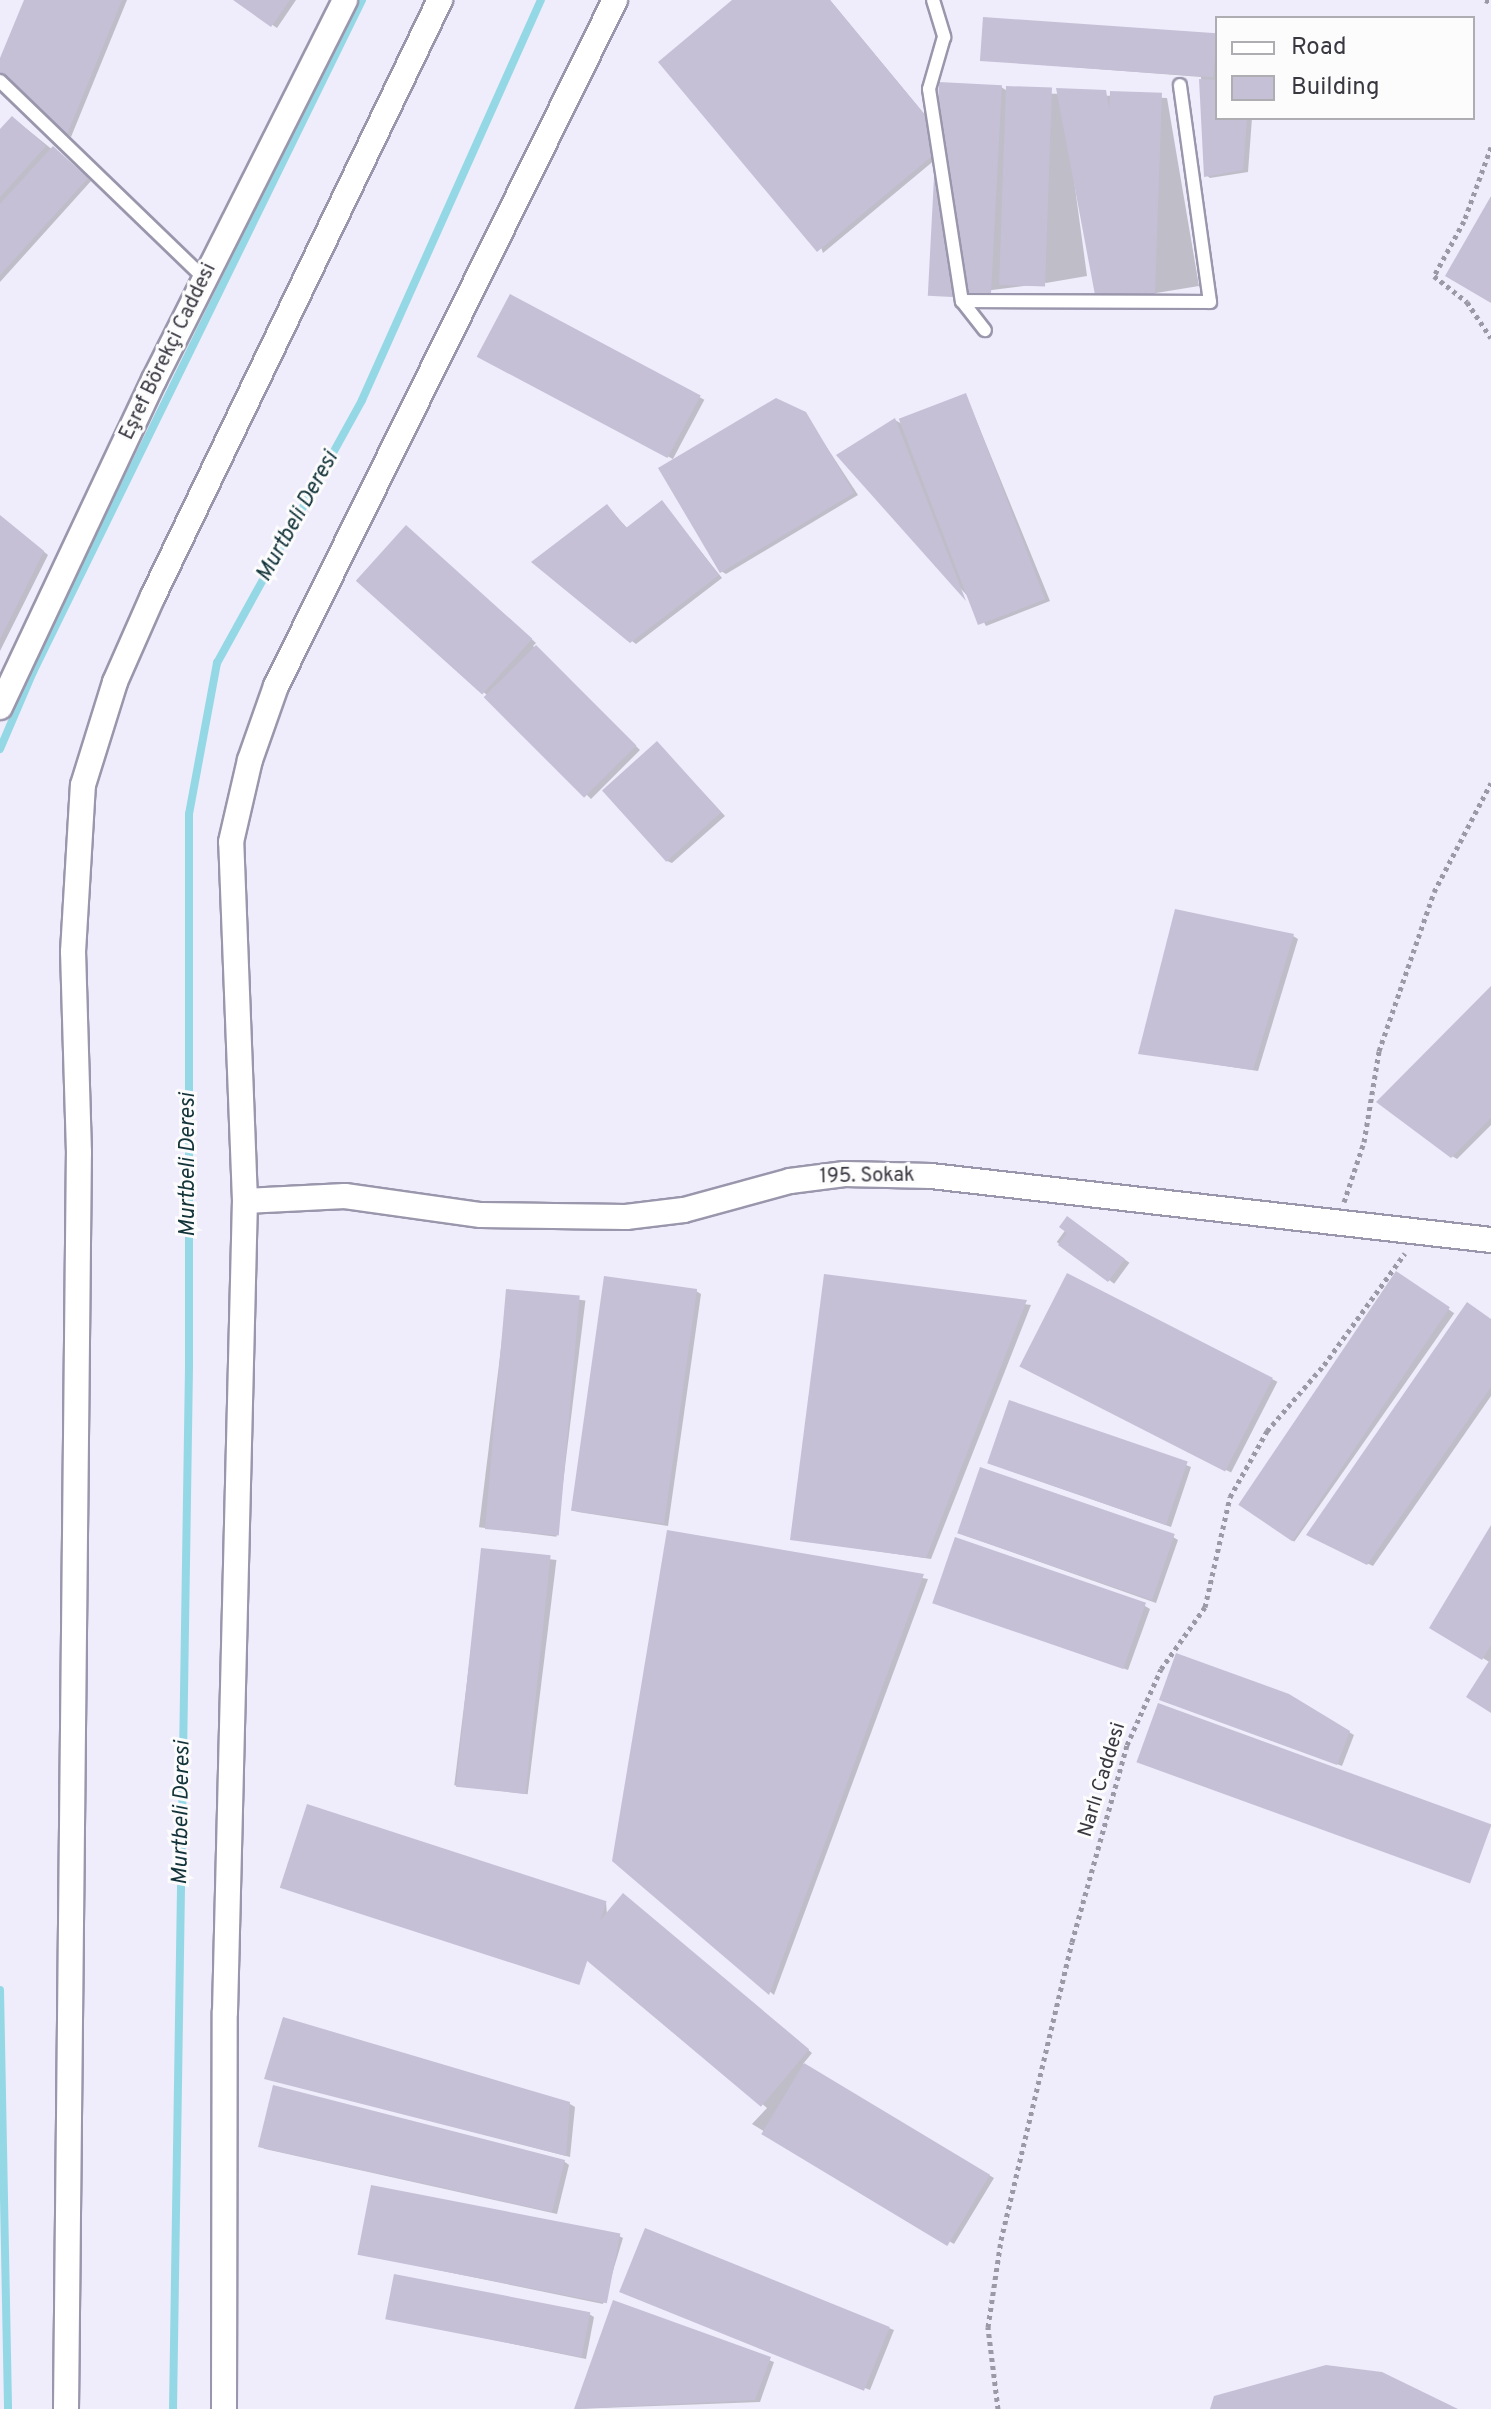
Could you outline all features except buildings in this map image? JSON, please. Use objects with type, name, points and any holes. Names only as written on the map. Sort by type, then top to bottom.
[{"type":"street","name":"Eşref Börekçi Caddesi","points":[[0,707],[205,279],[345,0]]},
{"type":"street","points":[[66,2409],[79,1153],[73,952],[83,785],[115,682],[153,596],[440,0]]},
{"type":"street","points":[[224,2409],[225,2012],[245,1201],[231,842],[250,760],[276,686],[615,0]]},
{"type":"street","name":"195. Sokak","points":[[245,1201],[345,1196],[481,1215],[626,1217],[684,1210],[790,1181],[859,1174],[931,1176],[1491,1240]]},
{"type":"lane","points":[[933,0],[944,37],[929,89],[962,301],[985,330]]},
{"type":"lane","points":[[0,81],[205,279]]},
{"type":"lane","points":[[962,301],[1210,302],[1180,85]]},
{"type":"path","points":[[1485,0],[1491,2]]},
{"type":"path","points":[[1491,147],[1464,221],[1434,276],[1467,302],[1491,338]]},
{"type":"path","points":[[1338,1221],[1364,1142],[1379,1051],[1434,892],[1491,783]]},
{"type":"path","name":"Narlı Caddesi","points":[[998,2409],[988,2327],[1001,2240],[1072,1942],[1127,1745],[1161,1669],[1205,1607],[1230,1497],[1267,1431],[1324,1365],[1421,1231]]},
{"type":"waterway","points":[[0,749],[33,672],[362,0]]},
{"type":"waterway","name":"Murtbeli Deresi","points":[[173,2409],[189,1366],[189,814],[217,663],[362,400],[541,0]]},
{"type":"waterway","points":[[0,1990],[8,2409]]}]
